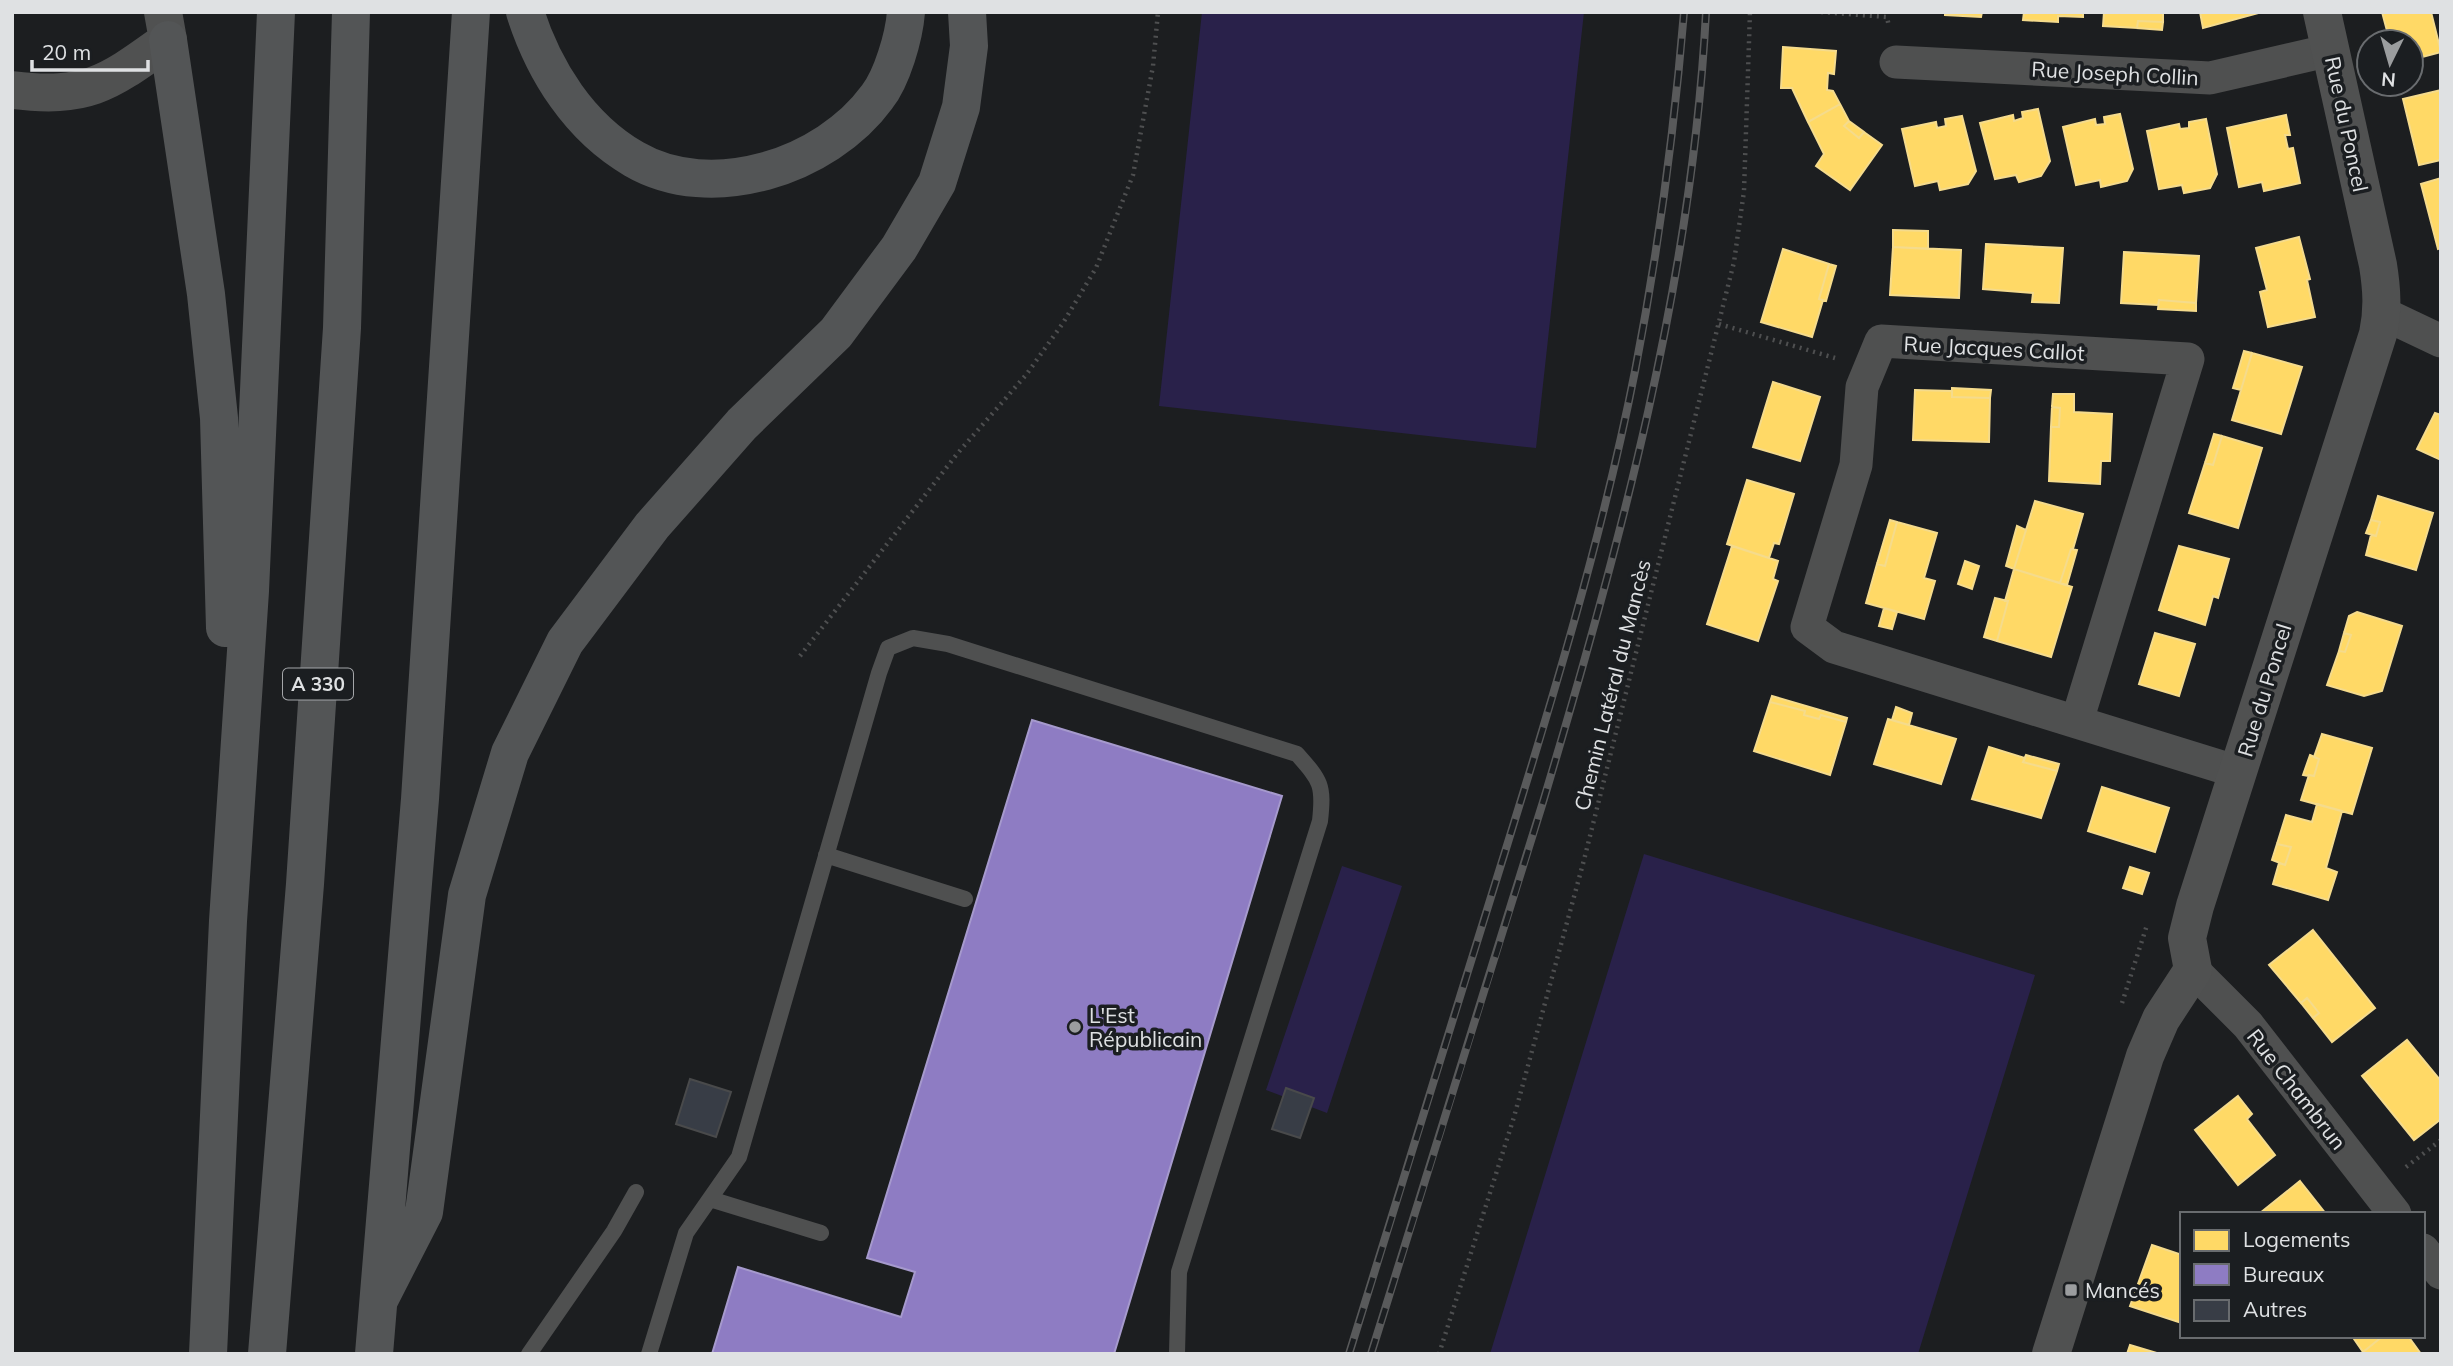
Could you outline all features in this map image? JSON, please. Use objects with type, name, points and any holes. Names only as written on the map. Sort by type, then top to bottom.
[{"type":"highway","points":[[208,1354],[228,920],[250,591],[276,12]]},
{"type":"highway","name":"A 330","points":[[267,1354],[306,870],[342,328],[351,12]]},
{"type":"highway","points":[[374,1354],[420,799],[471,12]]},
{"type":"highway","points":[[525,12],[532,35],[549,68],[573,106],[596,133],[635,160],[676,174],[720,179],[772,170],[813,154],[851,126],[878,96],[905,26],[906,12]]},
{"type":"highway","points":[[380,1298],[424,1212],[467,895],[510,753],[565,642],[652,526],[742,424],[836,333],[899,248],[937,183],[961,107],[969,46],[967,12]]},
{"type":"highway","points":[[166,26],[206,294],[219,418],[225,607],[228,920]]},
{"type":"street","name":"Rue du Poncel","points":[[2193,970],[2187,938],[2357,392],[2378,334],[2382,313],[2383,294],[2378,265],[2322,12]]},
{"type":"street","points":[[12,90],[47,94],[72,92],[111,80],[166,26]]},
{"type":"street","name":"Rue Joseph Collin","points":[[1896,62],[2210,78],[2331,50]]},
{"type":"street","points":[[2382,313],[2441,341]]},
{"type":"street","name":"Rue Jacques Callot","points":[[2077,721],[2188,359],[1881,341],[1862,387],[1856,465],[1807,627],[1834,647],[2238,772]]},
{"type":"street","points":[[2051,1354],[2145,1056],[2161,1019],[2193,970]]},
{"type":"street","name":"Rue Chambrun","points":[[2193,970],[2248,1025],[2386,1202]]},
{"type":"street","points":[[2425,1253],[2441,1273]]},
{"type":"lane","points":[[649,1354],[686,1233],[739,1157],[888,648],[914,638],[948,645],[1297,754],[1316,775],[1323,794],[1320,821],[1179,1272],[1177,1354]]},
{"type":"lane","points":[[827,855],[965,899]]},
{"type":"lane","points":[[529,1354],[614,1231],[636,1192]]},
{"type":"lane","points":[[710,1199],[821,1233]]},
{"type":"path","points":[[800,656],[957,454],[1026,375],[1063,323],[1096,268],[1133,175],[1153,66],[1158,12]]},
{"type":"path","name":"Chemin Latéral du Mancès","points":[[1439,1354],[1514,1117],[1584,860],[1734,262],[1744,191],[1750,12]]},
{"type":"path","points":[[1821,12],[1887,18],[1896,62]]},
{"type":"path","points":[[1719,324],[1870,368]]},
{"type":"path","points":[[2386,1202],[2441,1140]]},
{"type":"shaded area","points":[[1202,12],[1584,12],[1536,448],[1159,406]]},
{"type":"shaded area","points":[[1644,854],[2035,975],[1918,1354],[1490,1354]]},
{"type":"shaded area","points":[[1342,866],[1402,886],[1327,1113],[1266,1090]]},
{"type":"building: Logements","points":[[1945,12],[1982,12],[1981,17],[1945,15]]},
{"type":"building: Logements","points":[[2024,12],[2083,12],[2083,17],[2058,16],[2058,22],[2023,20]]},
{"type":"building: Logements","points":[[2104,12],[2163,12],[2163,22],[2138,21],[2137,28],[2103,26]]},
{"type":"building: Logements","points":[[2200,12],[2262,12],[2203,28]]},
{"type":"building: Logements","points":[[2382,12],[2431,12],[2441,52],[2425,56],[2425,28],[2386,28]]},
{"type":"building: Logements","points":[[2138,21],[2163,22],[2162,30],[2137,28]]},
{"type":"building: Logements","points":[[1783,47],[1836,51],[1834,74],[1828,73],[1827,90],[1833,91],[1840,104],[1808,122],[1792,88],[1781,88]]},
{"type":"building: Logements","points":[[2441,90],[2441,160],[2419,165],[2403,99],[2425,98],[2425,94]]},
{"type":"building: Logements","points":[[1840,104],[1849,121],[1844,126],[1859,138],[1864,132],[1882,145],[1850,190],[1816,166],[1824,154],[1808,122]]},
{"type":"building: Logements","points":[[2038,109],[2050,161],[2041,176],[2019,182],[2016,175],[1995,179],[1980,123],[2013,115],[2014,121],[2023,118],[2022,112]]},
{"type":"building: Logements","points":[[2120,114],[2133,169],[2127,181],[2101,187],[2100,180],[2076,185],[2063,127],[2095,119],[2096,125],[2105,124],[2104,117]]},
{"type":"building: Logements","points":[[2286,115],[2290,135],[2285,135],[2288,149],[2293,148],[2300,183],[2264,191],[2262,182],[2239,187],[2227,128]]},
{"type":"building: Logements","points":[[1962,116],[1976,171],[1968,184],[1940,190],[1938,181],[1915,186],[1902,129],[1936,122],[1937,128],[1946,126],[1945,119]]},
{"type":"building: Logements","points":[[2206,119],[2217,174],[2210,188],[2184,193],[2182,185],[2159,189],[2147,131],[2179,124],[2180,129],[2189,128],[2189,122]]},
{"type":"building: Logements","points":[[1849,121],[1864,132],[1859,138],[1844,126]]},
{"type":"building: Logements","points":[[2441,178],[2441,248],[2438,249],[2421,184]]},
{"type":"building: Logements","points":[[1893,230],[1928,231],[1928,249],[1893,247]]},
{"type":"building: Logements","points":[[2299,237],[2310,279],[2307,280],[2315,317],[2268,327],[2260,292],[2267,290],[2256,248]]},
{"type":"building: Logements","points":[[1986,244],[2063,248],[2059,303],[2032,302],[2033,293],[1983,289]]},
{"type":"building: Logements","points":[[1893,247],[1961,250],[1959,298],[1890,295]]},
{"type":"building: Logements","points":[[1783,249],[1829,264],[1819,299],[1823,300],[1812,337],[1761,322]]},
{"type":"building: Logements","points":[[2124,252],[2199,256],[2196,303],[2159,300],[2158,305],[2121,303]]},
{"type":"building: Logements","points":[[1829,264],[1836,266],[1826,301],[1819,299]]},
{"type":"building: Logements","points":[[2159,300],[2196,303],[2196,311],[2158,309]]},
{"type":"building: Logements","points":[[2244,351],[2252,353],[2241,390],[2233,388]]},
{"type":"building: Logements","points":[[2252,353],[2302,367],[2281,434],[2232,420]]},
{"type":"building: Logements","points":[[1773,382],[1820,397],[1800,461],[1753,447]]},
{"type":"building: Logements","points":[[1952,388],[1991,390],[1990,398],[1952,397]]},
{"type":"building: Logements","points":[[1915,390],[1952,391],[1952,397],[1990,398],[1989,442],[1913,440]]},
{"type":"building: Logements","points":[[2053,394],[2074,394],[2074,412],[2112,414],[2110,461],[2101,461],[2100,484],[2049,481],[2051,427],[2059,427],[2060,408],[2052,407]]},
{"type":"building: Logements","points":[[2052,407],[2060,408],[2059,427],[2051,427]]},
{"type":"building: Logements","points":[[2435,413],[2441,415],[2441,460],[2417,449]]},
{"type":"building: Logements","points":[[2214,434],[2222,436],[2213,465],[2205,463]]},
{"type":"building: Logements","points":[[2222,436],[2262,448],[2238,528],[2189,513],[2205,463],[2213,465]]},
{"type":"building: Logements","points":[[1747,480],[1794,494],[1779,544],[1774,543],[1769,558],[1727,544]]},
{"type":"building: Logements","points":[[2378,496],[2433,513],[2416,570],[2366,555],[2371,535],[2376,536],[2380,522],[2371,520]]},
{"type":"building: Logements","points":[[2035,501],[2083,514],[2060,583],[2014,569]]},
{"type":"building: Logements","points":[[1890,520],[1897,522],[1885,566],[1877,564]]},
{"type":"building: Logements","points":[[2371,520],[2380,522],[2376,536],[2366,533]]},
{"type":"building: Logements","points":[[1897,522],[1937,533],[1924,578],[1935,581],[1924,619],[1866,603],[1877,564],[1885,566]]},
{"type":"building: Logements","points":[[2017,526],[2026,530],[2014,569],[2006,566]]},
{"type":"building: Logements","points":[[1732,546],[1778,561],[1773,579],[1778,581],[1758,641],[1707,624]]},
{"type":"building: Logements","points":[[2179,546],[2229,559],[2218,598],[2213,596],[2205,625],[2159,610]]},
{"type":"building: Logements","points":[[2071,549],[2077,550],[2067,585],[2060,583]]},
{"type":"building: Logements","points":[[1965,561],[1979,566],[1972,589],[1958,584]]},
{"type":"building: Logements","points":[[2014,569],[2072,587],[2051,657],[1997,641]]},
{"type":"building: Logements","points":[[1995,598],[2008,601],[1997,641],[1984,637]]},
{"type":"building: Logements","points":[[1884,608],[1897,612],[1892,629],[1879,626]]},
{"type":"building: Logements","points":[[2357,612],[2402,626],[2382,691],[2364,696],[2327,685],[2339,651],[2345,652],[2351,635],[2344,633],[2349,616]]},
{"type":"building: Logements","points":[[2155,633],[2195,644],[2179,696],[2139,684]]},
{"type":"building: Logements","points":[[2344,633],[2351,635],[2345,652],[2339,651]]},
{"type":"building: Logements","points":[[1772,696],[1847,718],[1846,722],[1821,715],[1819,719],[1804,715],[1805,711],[1770,702]]},
{"type":"building: Logements","points":[[1770,702],[1805,711],[1804,715],[1819,719],[1821,715],[1846,722],[1830,775],[1754,751]]},
{"type":"building: Logements","points":[[1896,707],[1912,713],[1909,725],[1892,720]]},
{"type":"building: Logements","points":[[1888,719],[1956,739],[1941,784],[1874,764]]},
{"type":"building: Logements","points":[[2322,734],[2372,748],[2352,814],[2301,800],[2309,775],[2314,776],[2319,759],[2314,757]]},
{"type":"building: Logements","points":[[1989,747],[2025,758],[2023,762],[2057,771],[2041,818],[1972,799]]},
{"type":"building: Logements","points":[[2026,755],[2059,764],[2057,771],[2023,762]]},
{"type":"building: Logements","points":[[2310,755],[2319,759],[2314,776],[2303,775]]},
{"type":"building: Logements","points":[[2102,787],[2169,808],[2155,852],[2088,831]]},
{"type":"building: Logements","points":[[2317,804],[2342,811],[2326,868],[2337,872],[2328,900],[2273,884],[2279,863],[2285,865],[2291,847],[2277,844],[2286,815],[2312,822]]},
{"type":"building: Logements","points":[[2277,844],[2291,847],[2285,865],[2272,860]]},
{"type":"building: Logements","points":[[2130,867],[2149,873],[2142,894],[2123,888]]},
{"type":"building: Logements","points":[[2313,930],[2375,1008],[2332,1042],[2313,1018],[2319,1013],[2307,998],[2301,1003],[2269,965]]},
{"type":"building: Logements","points":[[2307,998],[2319,1013],[2313,1018],[2301,1003]]},
{"type":"building: Logements","points":[[2407,1040],[2441,1081],[2441,1119],[2414,1140],[2362,1076]]},
{"type":"building: Logements","points":[[2238,1096],[2252,1114],[2247,1119],[2275,1155],[2238,1185],[2195,1130]]},
{"type":"building: Logements","points":[[2300,1181],[2324,1212],[2261,1212]]},
{"type":"building: Logements","points":[[2152,1245],[2180,1254],[2180,1322],[2130,1306]]},
{"type":"building: Logements","points":[[2353,1338],[2380,1338],[2363,1352]]},
{"type":"building: Logements","points":[[2380,1338],[2409,1338],[2421,1354],[2365,1354],[2363,1352]]},
{"type":"building: Logements","points":[[2130,1345],[2160,1354],[2127,1354]]},
{"type":"building: Bureaux","name":"L'Est Républicain","points":[[1032,720],[1282,796],[1114,1354],[712,1354],[738,1267],[901,1317],[915,1272],[867,1258]]},
{"type":"building: Autres","points":[[690,1079],[731,1092],[716,1137],[676,1124]]},
{"type":"building: Autres","points":[[1286,1088],[1314,1098],[1300,1138],[1272,1129]]},
{"type":"railway","points":[[1349,1354],[1538,745],[1607,496],[1635,371],[1651,282],[1670,147],[1684,12]]},
{"type":"railway","points":[[1371,1354],[1543,802],[1625,510],[1669,313],[1698,113],[1706,12]]},
{"type":"place","name":"L'Est Républicain","points":[[1075,1027]]},
{"type":"place","name":"Mancés","points":[[2071,1290]]}]
